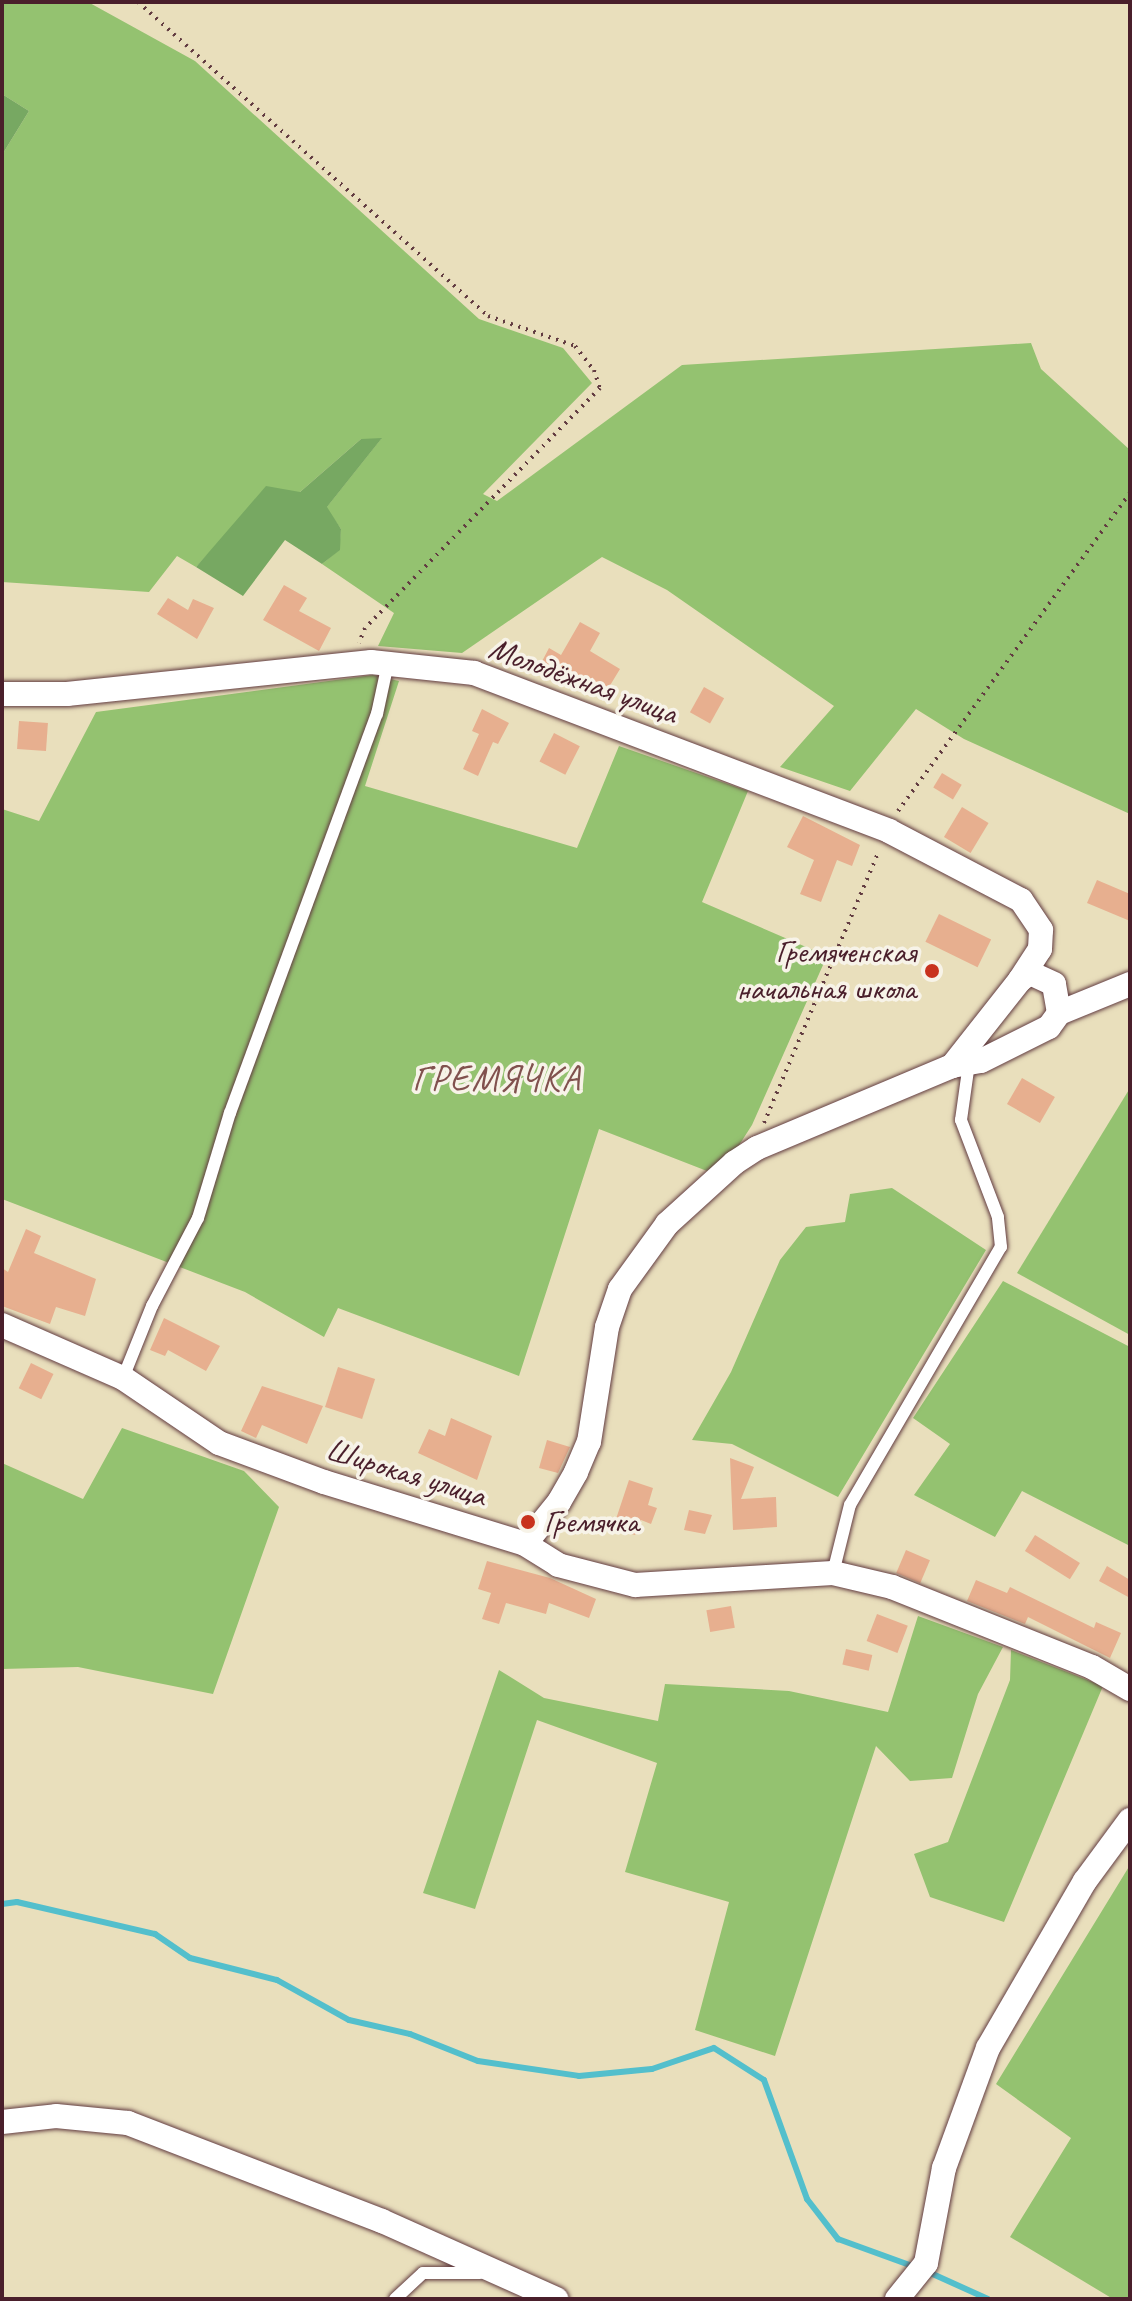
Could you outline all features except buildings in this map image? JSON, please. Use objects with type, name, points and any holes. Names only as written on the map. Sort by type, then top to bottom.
[{"type":"street","name":"Молодёжная улица","points":[[2,694],[95,692],[379,662],[474,673],[889,831],[1021,900],[1041,930],[1040,949],[961,1065]]},
{"type":"street","points":[[1020,980],[1030,973],[1054,984],[1059,1013]]},
{"type":"street","points":[[525,1544],[559,1502],[589,1442],[607,1327],[620,1289],[667,1224],[734,1163],[757,1148],[1023,1042],[1049,1027],[1059,1013],[1130,984]]},
{"type":"street","name":"Широкая улица","points":[[2,1325],[123,1378],[219,1443],[324,1482],[525,1544],[558,1565],[635,1585],[833,1573],[892,1587],[1092,1667],[1130,1689]]},
{"type":"street","points":[[897,2299],[926,2263],[944,2168],[988,2048],[1093,1868],[1130,1820]]},
{"type":"street","points":[[2,2122],[56,2116],[128,2123],[507,2276],[556,2299]]},
{"type":"lane","points":[[123,1378],[152,1306],[198,1218],[230,1113],[377,714],[379,662]]},
{"type":"lane","points":[[833,1573],[850,1505],[1001,1247],[998,1217],[961,1120],[961,1065]]},
{"type":"lane","points":[[395,2299],[423,2273],[507,2276]]},
{"type":"path","points":[[138,2],[488,316],[575,346],[594,370],[600,388],[365,628],[357,640],[379,662]]},
{"type":"path","points":[[757,1148],[759,1132],[901,801],[1130,493]]},
{"type":"green space","points":[[2,2],[88,2],[195,61],[479,319],[563,348],[592,383],[483,494],[497,501],[682,365],[1031,343],[1041,369],[1130,450],[1130,814],[964,739],[916,709],[850,791],[780,767],[834,706],[667,590],[602,557],[462,653],[378,646],[394,613],[322,564],[339,550],[341,529],[326,508],[381,439],[361,439],[300,492],[219,542],[196,567],[177,556],[149,592],[2,582],[2,155],[29,111],[2,94]]},
{"type":"green space","points":[[2,94],[29,111],[2,155]]},
{"type":"green space","points":[[382,438],[327,507],[341,529],[340,550],[322,564],[285,540],[243,596],[196,567],[266,486],[300,492],[361,439]]},
{"type":"green space","points":[[373,675],[399,681],[365,786],[577,848],[619,746],[748,791],[702,902],[827,956],[752,1125],[734,1153],[707,1171],[599,1129],[519,1376],[338,1308],[324,1337],[245,1292],[2,1199],[2,809],[39,821],[96,712]]},
{"type":"green space","points":[[1130,1088],[1130,1335],[1017,1273]]},
{"type":"green space","points":[[892,1188],[986,1250],[838,1497],[732,1444],[692,1440],[731,1372],[780,1260],[806,1227],[845,1222],[850,1194]]},
{"type":"green space","points":[[1003,1281],[1130,1347],[1130,1546],[1022,1491],[995,1537],[914,1495],[950,1444],[913,1418]]},
{"type":"green space","points":[[122,1428],[244,1471],[279,1507],[213,1694],[78,1667],[2,1669],[2,1463],[83,1499]]},
{"type":"green space","points":[[918,1616],[1003,1647],[978,1694],[952,1778],[910,1781],[876,1746],[775,2056],[695,2030],[729,1902],[625,1872],[657,1763],[537,1720],[475,1909],[423,1893],[499,1670],[544,1698],[658,1721],[665,1684],[789,1691],[888,1712]]},
{"type":"green space","points":[[1011,1650],[1103,1686],[1004,1922],[930,1897],[914,1854],[948,1842],[1010,1680]]},
{"type":"green space","points":[[1130,1865],[1130,2299],[1113,2299],[1010,2237],[1071,2138],[996,2084]]},
{"type":"waterway","points":[[2,1904],[17,1902],[155,1934],[190,1958],[277,1980],[349,2020],[410,2034],[478,2061],[579,2076],[652,2069],[714,2048],[764,2080],[807,2199],[838,2239],[915,2267]]},
{"type":"waterway","points":[[926,2271],[988,2299]]},
{"type":"place","name":"Гремяченская начальная школа","points":[[932,971]]},
{"type":"place","name":"Гремячка","points":[[528,1522]]},
{"type":"district","name":"ГРЕМЯЧКА","points":[[497,1079]]}]
